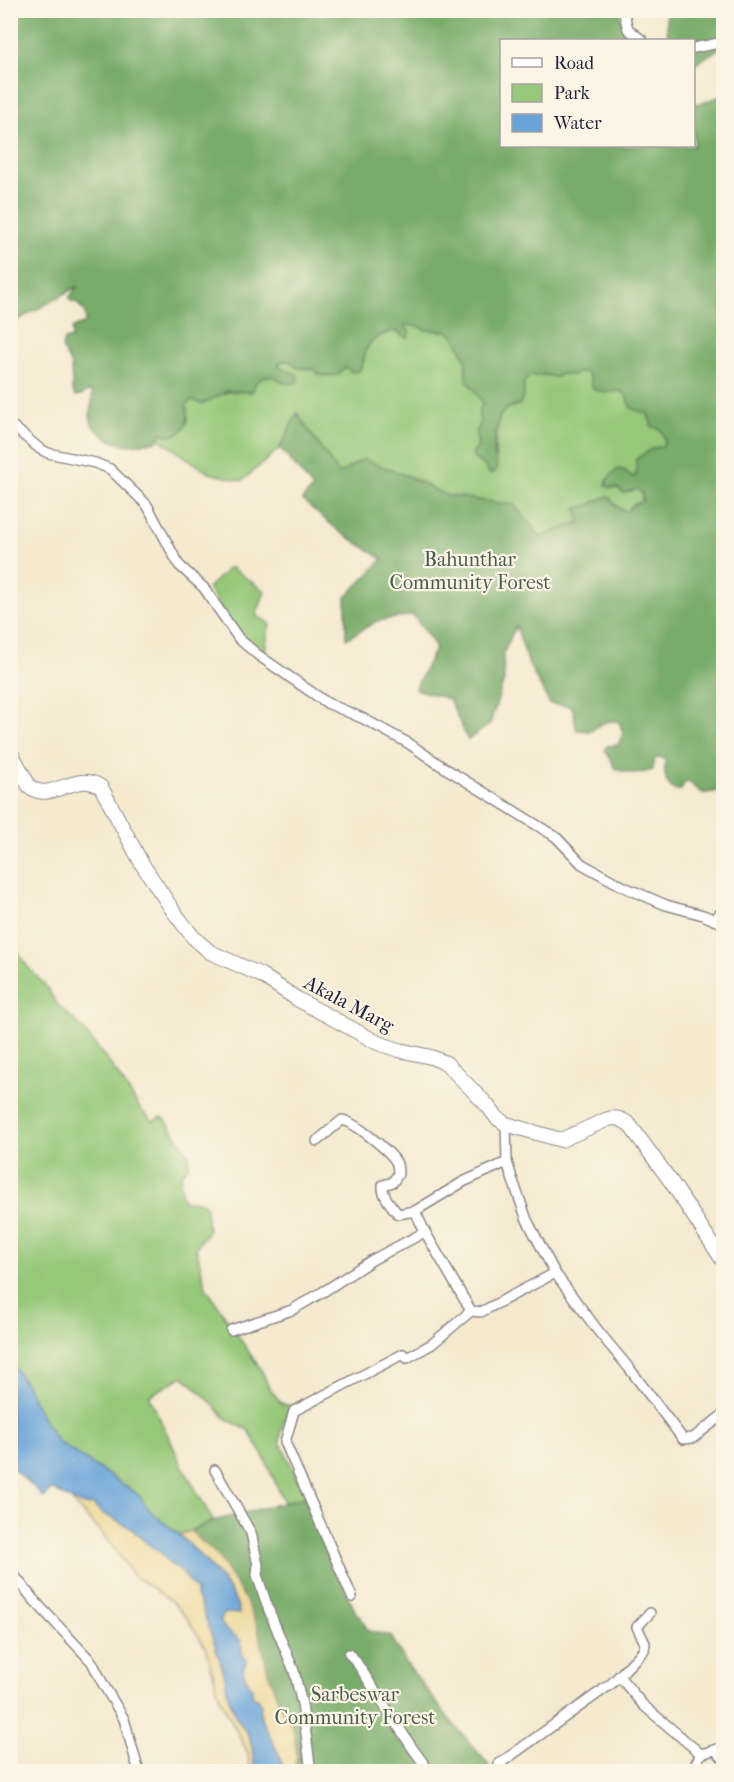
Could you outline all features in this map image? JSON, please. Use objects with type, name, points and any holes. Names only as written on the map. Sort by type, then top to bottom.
[{"type":"main road","name":"Akala Marg","points":[[10,751],[28,786],[33,790],[48,792],[85,781],[101,787],[142,864],[174,912],[204,948],[261,975],[297,999],[372,1040],[388,1047],[446,1063],[488,1105],[497,1118],[506,1124]]},
{"type":"main road","points":[[506,1124],[561,1140],[608,1119],[615,1117],[622,1119],[629,1124],[672,1183],[723,1262]]},
{"type":"street","points":[[623,10],[628,28],[641,39]]},
{"type":"street","points":[[695,48],[719,43],[723,45]]},
{"type":"street","points":[[10,424],[48,453],[95,462],[110,469],[147,505],[179,565],[204,588],[239,639],[327,703],[362,718],[408,743],[556,837],[582,864],[624,888],[666,905],[704,915],[719,922],[723,909]]},
{"type":"street","points":[[317,1141],[342,1120],[347,1120],[384,1147],[397,1165],[398,1174],[393,1182],[383,1185],[382,1192],[398,1214],[416,1211],[463,1182],[507,1162]]},
{"type":"street","points":[[506,1124],[507,1162],[527,1220],[555,1273],[598,1332],[629,1368],[682,1439],[693,1438],[723,1414]]},
{"type":"street","points":[[416,1211],[425,1232],[471,1311]]},
{"type":"street","points":[[231,1330],[292,1310],[372,1260],[425,1232]]},
{"type":"street","points":[[352,1597],[285,1442],[294,1411],[403,1354],[407,1358],[432,1344],[471,1311],[481,1312],[555,1273]]},
{"type":"street","points":[[214,1470],[250,1533],[258,1565],[257,1575],[294,1671],[302,1704],[311,1772]]},
{"type":"street","points":[[10,1570],[92,1662],[124,1719],[139,1772]]},
{"type":"street","points":[[499,1764],[619,1676],[644,1650],[645,1643],[637,1627],[650,1613]]},
{"type":"street","points":[[349,1654],[430,1772]]},
{"type":"street","points":[[619,1676],[643,1705],[701,1754]]},
{"type":"street","points":[[691,1772],[701,1754],[719,1748],[723,1759]]},
{"type":"green space","name":"Bahunthar Community Forest","points":[[11,11],[619,11],[623,29],[628,39],[500,39],[500,147],[695,147],[695,102],[699,104],[721,96],[723,102],[723,790],[705,793],[689,782],[684,783],[681,790],[674,790],[666,780],[665,760],[661,757],[653,763],[653,770],[639,773],[615,768],[605,749],[607,746],[618,745],[623,733],[619,722],[600,724],[591,731],[577,730],[571,706],[550,704],[529,665],[516,626],[503,654],[504,680],[490,724],[468,740],[449,699],[415,689],[436,647],[413,615],[377,621],[346,639],[346,597],[383,559],[340,532],[302,500],[313,488],[280,448],[297,413],[339,474],[363,459],[410,477],[445,495],[514,505],[541,537],[580,522],[576,508],[590,505],[608,496],[625,511],[628,511],[632,505],[643,501],[642,493],[637,489],[624,493],[617,488],[606,486],[608,478],[618,469],[624,470],[633,477],[636,476],[636,459],[653,448],[663,446],[665,440],[661,430],[652,426],[648,414],[631,408],[625,393],[618,391],[605,393],[593,389],[589,375],[585,372],[555,377],[530,376],[524,382],[524,395],[520,404],[507,409],[500,416],[494,441],[497,468],[490,474],[484,465],[473,458],[473,453],[478,447],[476,433],[480,425],[479,411],[483,403],[466,378],[466,360],[454,336],[447,331],[426,330],[417,326],[405,325],[409,331],[408,338],[399,332],[390,331],[371,342],[359,371],[352,372],[345,367],[338,375],[323,376],[314,369],[298,368],[290,361],[282,361],[278,366],[297,374],[296,383],[283,383],[268,376],[258,381],[251,392],[227,391],[202,404],[192,400],[186,405],[186,424],[179,433],[168,435],[161,433],[157,441],[136,445],[122,444],[109,439],[95,429],[90,417],[92,392],[88,391],[75,396],[72,389],[71,365],[62,348],[64,340],[72,338],[72,329],[86,322],[85,312],[69,298],[78,286],[11,324]]},
{"type":"green space","points":[[666,11],[723,11],[723,38],[719,49],[695,63],[695,39],[668,39]]},
{"type":"green space","points":[[405,325],[417,326],[426,330],[447,331],[455,336],[466,360],[465,372],[471,386],[483,403],[479,411],[480,425],[476,433],[478,447],[473,453],[487,471],[496,458],[495,442],[500,417],[506,410],[520,404],[524,395],[524,382],[530,376],[555,377],[585,372],[589,375],[593,389],[605,393],[618,391],[625,393],[631,408],[648,413],[652,426],[661,429],[665,440],[663,446],[653,448],[637,459],[636,476],[633,477],[624,470],[610,488],[617,488],[624,493],[637,489],[642,493],[642,503],[632,505],[628,511],[625,511],[613,501],[600,499],[590,505],[579,507],[580,522],[541,537],[513,505],[445,495],[410,477],[339,474],[297,414],[280,448],[242,481],[209,473],[159,439],[160,433],[173,434],[182,428],[188,421],[186,405],[193,400],[206,403],[227,392],[251,392],[258,381],[267,376],[276,377],[283,383],[290,371],[285,371],[278,365],[282,361],[290,361],[298,368],[314,369],[333,376],[345,367],[362,367],[367,346],[376,338],[392,331],[406,338]]},
{"type":"green space","points":[[230,567],[265,591],[256,616],[270,623],[264,656],[234,628],[208,588]]},
{"type":"green space","points":[[10,932],[27,966],[44,984],[57,1004],[84,1030],[141,1110],[153,1121],[161,1117],[165,1119],[189,1154],[188,1166],[182,1173],[180,1182],[184,1201],[199,1201],[205,1204],[206,1208],[208,1231],[196,1248],[206,1288],[263,1373],[268,1386],[281,1403],[290,1406],[282,1425],[280,1442],[306,1497],[284,1502],[262,1453],[248,1430],[226,1419],[183,1376],[149,1396],[181,1463],[213,1521],[180,1535],[146,1508],[139,1495],[58,1442],[11,1362]]},
{"type":"green space","name":"Sarbeswar Community Forest","points":[[306,1497],[322,1539],[357,1615],[360,1615],[368,1631],[391,1636],[406,1663],[450,1720],[489,1765],[482,1772],[294,1771],[297,1755],[293,1727],[276,1695],[257,1625],[245,1599],[217,1555],[190,1531],[213,1521]]},
{"type":"sand","points":[[69,1498],[88,1506],[93,1505],[102,1513],[131,1528],[161,1553],[170,1564],[180,1570],[196,1590],[196,1596],[226,1680],[227,1692],[235,1715],[249,1736],[255,1771],[250,1771],[248,1753],[220,1699],[206,1648],[186,1617],[171,1601],[133,1575],[108,1540]]},
{"type":"sand","points":[[190,1531],[217,1555],[245,1599],[257,1625],[276,1695],[293,1727],[297,1755],[294,1771],[283,1771],[280,1757],[261,1718],[258,1699],[252,1695],[252,1688],[248,1685],[243,1671],[246,1659],[242,1653],[241,1641],[222,1626],[221,1622],[225,1613],[239,1613],[237,1603],[215,1572],[180,1535]]},
{"type":"water","points":[[10,1362],[26,1385],[58,1442],[139,1495],[152,1512],[204,1560],[232,1595],[239,1614],[225,1613],[220,1619],[221,1623],[241,1643],[242,1653],[248,1661],[243,1667],[245,1675],[252,1688],[252,1695],[261,1704],[261,1718],[280,1757],[283,1771],[255,1771],[249,1736],[235,1715],[227,1692],[226,1680],[196,1596],[196,1590],[180,1570],[170,1564],[161,1553],[131,1528],[102,1513],[93,1505],[77,1503],[52,1489],[43,1498],[11,1467]]}]
